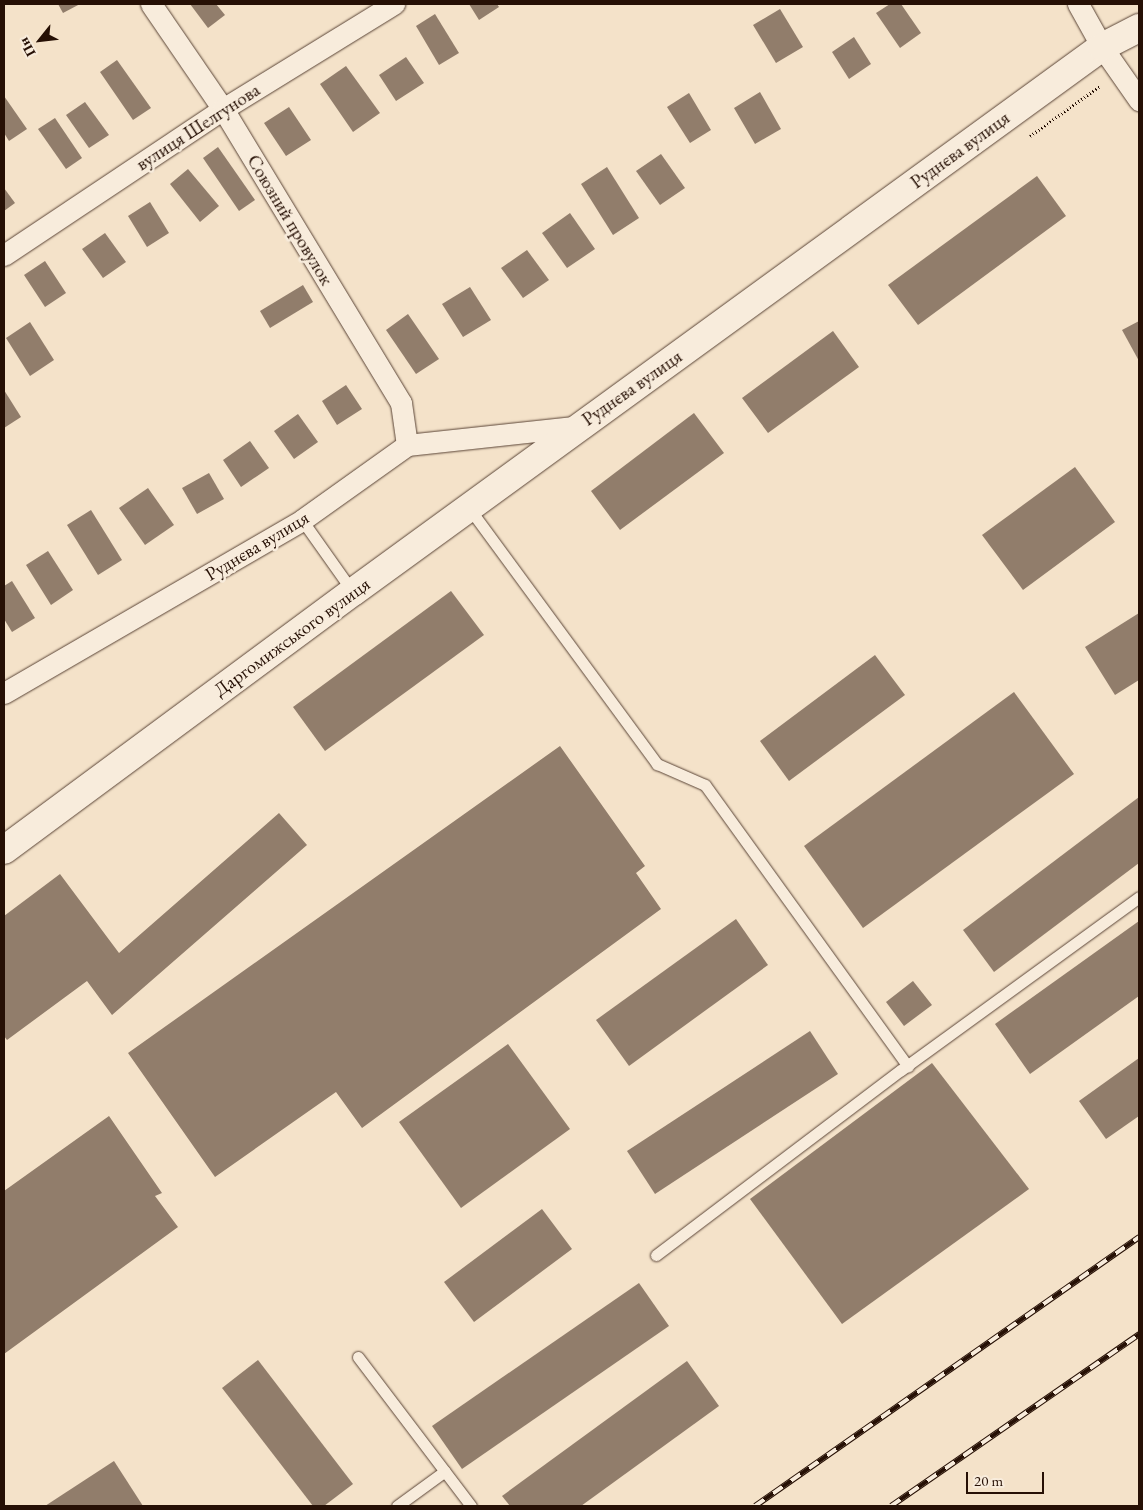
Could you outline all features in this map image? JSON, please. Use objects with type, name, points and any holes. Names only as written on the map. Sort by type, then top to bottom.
[{"type":"street","name":"Союзний провулок","points":[[151,4],[223,109],[401,403],[407,445]]},
{"type":"street","name":"вулиця Шелгунова","points":[[4,255],[223,109],[394,4]]},
{"type":"street","points":[[1078,4],[1102,47],[1137,96]]},
{"type":"street","name":"Руднєва вулиця","points":[[4,693],[302,520],[407,445],[581,426],[1102,47],[1139,28]]},
{"type":"street","name":"Даргомижського вулиця","points":[[4,850],[581,426]]},
{"type":"lane","points":[[469,508],[657,764],[705,785],[908,1066]]},
{"type":"lane","points":[[302,520],[353,592]]},
{"type":"lane","points":[[656,1255],[908,1066],[1139,897]]},
{"type":"lane","points":[[358,1357],[471,1506]]},
{"type":"lane","points":[[397,1506],[445,1471]]},
{"type":"building","points":[[58,4],[80,4],[63,13]]},
{"type":"building","points":[[190,4],[216,4],[225,15],[208,28]]},
{"type":"building","points":[[469,4],[497,4],[499,7],[479,20]]},
{"type":"building","points":[[890,4],[901,4],[921,33],[900,48],[876,13]]},
{"type":"building","points":[[780,9],[803,47],[776,63],[753,25]]},
{"type":"building","points":[[435,14],[459,53],[439,65],[416,26]]},
{"type":"building","points":[[854,37],[871,64],[849,79],[832,52]]},
{"type":"building","points":[[406,57],[424,83],[396,101],[379,75]]},
{"type":"building","points":[[117,60],[151,108],[133,120],[100,72]]},
{"type":"building","points":[[346,66],[380,113],[353,132],[320,84]]},
{"type":"building","points":[[760,92],[781,129],[755,144],[734,108]]},
{"type":"building","points":[[689,93],[711,130],[690,143],[667,107]]},
{"type":"building","points":[[4,96],[27,129],[9,141],[4,133]]},
{"type":"building","points":[[85,102],[109,135],[89,148],[66,115]]},
{"type":"building","points":[[289,107],[311,140],[286,156],[264,123]]},
{"type":"building","points":[[55,118],[82,158],[66,169],[38,129]]},
{"type":"building","points":[[218,147],[255,200],[239,211],[203,158]]},
{"type":"building","points":[[661,154],[685,188],[660,205],[636,171]]},
{"type":"building","points":[[607,167],[639,218],[613,235],[581,184]]},
{"type":"building","points":[[188,169],[219,206],[200,222],[170,184]]},
{"type":"building","points":[[1037,176],[1066,216],[918,325],[888,285]]},
{"type":"building","points":[[4,188],[15,203],[4,211]]},
{"type":"building","points":[[150,202],[169,233],[147,247],[128,216]]},
{"type":"building","points":[[570,213],[595,249],[567,268],[542,233]]},
{"type":"building","points":[[105,233],[126,262],[103,278],[82,249]]},
{"type":"building","points":[[527,250],[549,280],[523,298],[501,268]]},
{"type":"building","points":[[45,261],[66,293],[45,307],[24,275]]},
{"type":"building","points":[[303,285],[313,302],[270,328],[260,311]]},
{"type":"building","points":[[470,287],[491,320],[463,337],[442,304]]},
{"type":"building","points":[[408,314],[439,359],[416,374],[386,330]]},
{"type":"building","points":[[1139,321],[1139,361],[1122,330]]},
{"type":"building","points":[[30,322],[54,360],[30,376],[6,338]]},
{"type":"building","points":[[833,331],[859,367],[768,433],[742,398]]},
{"type":"building","points":[[346,385],[362,409],[337,425],[322,401]]},
{"type":"building","points":[[4,390],[21,417],[4,428]]},
{"type":"building","points":[[694,413],[724,453],[620,530],[591,491]]},
{"type":"building","points":[[298,414],[318,442],[294,459],[274,431]]},
{"type":"building","points":[[250,441],[269,468],[241,487],[223,460]]},
{"type":"building","points":[[1075,467],[1115,522],[1023,590],[982,535]]},
{"type":"building","points":[[209,473],[224,499],[197,514],[182,488]]},
{"type":"building","points":[[148,488],[174,525],[145,545],[119,508]]},
{"type":"building","points":[[91,510],[122,560],[98,575],[67,525]]},
{"type":"building","points":[[48,551],[73,590],[51,605],[26,565]]},
{"type":"building","points":[[12,581],[35,618],[12,632],[4,619],[4,586]]},
{"type":"building","points":[[451,591],[484,635],[325,751],[293,707]]},
{"type":"building","points":[[1139,613],[1139,680],[1115,695],[1085,647]]},
{"type":"building","points":[[875,655],[905,695],[789,781],[760,741]]},
{"type":"building","points":[[1014,692],[1074,774],[863,928],[804,846]]},
{"type":"building","points":[[560,746],[645,866],[636,873],[661,909],[362,1128],[336,1092],[215,1177],[128,1053]]},
{"type":"building","points":[[1139,797],[1139,863],[994,972],[963,930]]},
{"type":"building","points":[[279,813],[307,845],[112,1015],[87,981],[7,1040],[4,1036],[4,916],[60,874],[119,953]]},
{"type":"building","points":[[736,919],[768,965],[629,1066],[596,1020]]},
{"type":"building","points":[[1139,921],[1139,996],[1030,1074],[995,1024]]},
{"type":"building","points":[[913,981],[932,1005],[904,1026],[886,1002]]},
{"type":"building","points":[[810,1031],[838,1074],[655,1194],[627,1151]]},
{"type":"building","points":[[508,1044],[570,1129],[461,1208],[399,1122]]},
{"type":"building","points":[[1139,1058],[1139,1116],[1106,1139],[1079,1101]]},
{"type":"building","points":[[932,1063],[1029,1189],[842,1324],[750,1199]]},
{"type":"building","points":[[109,1116],[162,1193],[155,1196],[178,1227],[4,1354],[4,1191]]},
{"type":"building","points":[[542,1209],[572,1249],[474,1322],[444,1282]]},
{"type":"building","points":[[639,1283],[669,1326],[462,1469],[432,1426]]},
{"type":"building","points":[[258,1360],[353,1484],[324,1506],[313,1506],[222,1388]]},
{"type":"building","points":[[687,1361],[719,1406],[581,1506],[510,1506],[502,1496]]},
{"type":"building","points":[[114,1461],[143,1506],[45,1506]]},
{"type":"railway","points":[[755,1506],[1139,1237]]},
{"type":"railway","points":[[891,1506],[1139,1334]]}]
